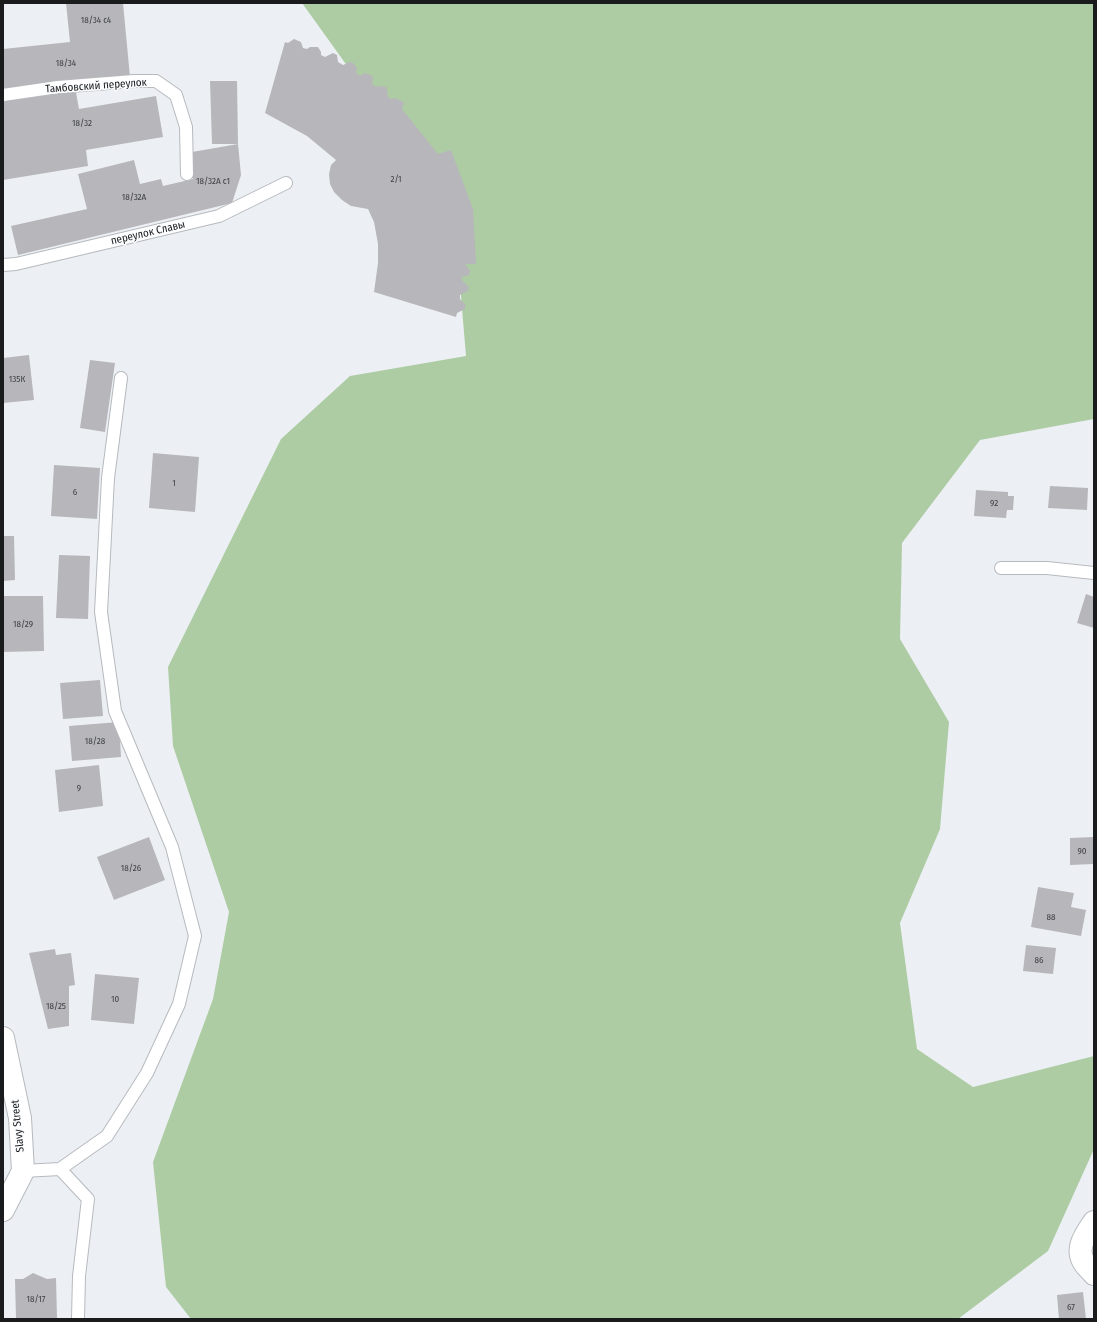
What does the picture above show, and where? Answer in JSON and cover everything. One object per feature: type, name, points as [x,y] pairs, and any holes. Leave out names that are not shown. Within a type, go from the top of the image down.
[{"type":"street","name":"Slavy Street","points":[[3,1038],[20,1118],[23,1172]]},
{"type":"street","points":[[3,1210],[23,1172]]},
{"type":"street","points":[[1090,1269],[1082,1258],[1082,1239],[1094,1222]]},
{"type":"lane","name":"Тамбовский переулок","points":[[3,96],[58,87],[134,81],[156,82],[176,95],[186,127],[187,174]]},
{"type":"lane","name":"переулок Славы","points":[[3,265],[16,264],[219,216],[286,183]]},
{"type":"lane","points":[[23,1172],[60,1169],[107,1136],[147,1073],[179,1004],[195,936],[172,847],[115,711],[101,612],[108,478],[121,378]]},
{"type":"lane","points":[[1001,568],[1047,568],[1094,573]]},
{"type":"lane","points":[[60,1169],[88,1199],[79,1276],[78,1319]]},
{"type":"green space","points":[[302,3],[1094,3],[1094,419],[980,440],[902,543],[900,639],[949,722],[940,829],[900,923],[917,1049],[973,1087],[1094,1056],[1094,1149],[1048,1251],[958,1319],[191,1319],[166,1287],[153,1162],[213,999],[229,912],[173,746],[168,667],[281,439],[350,376],[466,356],[455,225],[358,81]]},
{"type":"building","points":[[66,3],[123,3],[130,77],[3,90],[3,49],[70,42]]},
{"type":"building","points":[[294,39],[301,42],[303,48],[307,49],[310,47],[318,47],[321,55],[325,57],[333,53],[337,55],[338,62],[343,65],[350,62],[353,63],[357,68],[356,73],[360,76],[365,73],[373,77],[372,84],[376,87],[386,87],[388,93],[387,96],[391,99],[395,98],[404,103],[402,109],[438,154],[451,150],[473,209],[476,264],[465,264],[470,271],[469,275],[462,277],[462,280],[469,287],[468,291],[460,295],[460,299],[465,304],[465,309],[457,313],[456,317],[374,292],[378,263],[378,244],[374,222],[368,209],[351,206],[334,192],[330,184],[329,174],[331,165],[336,160],[307,136],[265,113],[285,42],[288,43]]},
{"type":"building","points":[[210,81],[237,81],[238,144],[212,144]]},
{"type":"building","points":[[75,87],[79,109],[156,96],[163,137],[86,150],[88,166],[3,180],[3,99]]},
{"type":"building","points":[[238,144],[241,175],[232,203],[18,255],[11,226],[87,209],[78,174],[134,160],[140,184],[161,179],[163,186],[193,179],[192,152]]},
{"type":"building","points":[[29,355],[34,400],[3,403],[3,358]]},
{"type":"building","points":[[90,360],[115,363],[105,432],[80,428]]},
{"type":"building","points":[[153,453],[199,457],[195,512],[149,508]]},
{"type":"building","points":[[54,465],[100,468],[97,519],[51,516]]},
{"type":"building","points":[[1050,486],[1088,488],[1087,510],[1048,508]]},
{"type":"building","points":[[976,490],[1008,492],[1008,496],[1014,496],[1013,510],[1007,510],[1006,518],[974,516]]},
{"type":"building","points":[[3,536],[14,536],[15,580],[3,581]]},
{"type":"building","points":[[59,555],[90,556],[88,619],[56,618]]},
{"type":"building","points":[[1086,594],[1094,597],[1094,628],[1077,623]]},
{"type":"building","points":[[3,596],[43,596],[44,651],[3,652]]},
{"type":"building","points":[[100,680],[103,716],[63,719],[60,683]]},
{"type":"building","points":[[119,722],[121,757],[72,761],[69,726]]},
{"type":"building","points":[[99,765],[103,806],[59,812],[55,770]]},
{"type":"building","points":[[149,837],[165,880],[114,900],[97,857]]},
{"type":"building","points":[[1093,837],[1094,864],[1070,865],[1070,838]]},
{"type":"building","points":[[1038,887],[1074,893],[1071,907],[1086,910],[1081,936],[1031,927]]},
{"type":"building","points":[[1026,945],[1056,948],[1053,974],[1023,971]]},
{"type":"building","points":[[55,949],[56,955],[71,953],[75,985],[69,986],[69,1026],[48,1029],[29,953]]},
{"type":"building","points":[[95,974],[139,978],[134,1024],[91,1020]]},
{"type":"building","points":[[33,1273],[47,1279],[56,1278],[57,1319],[16,1319],[15,1279],[23,1279]]},
{"type":"building","points":[[1083,1292],[1086,1319],[1059,1319],[1057,1295]]}]
